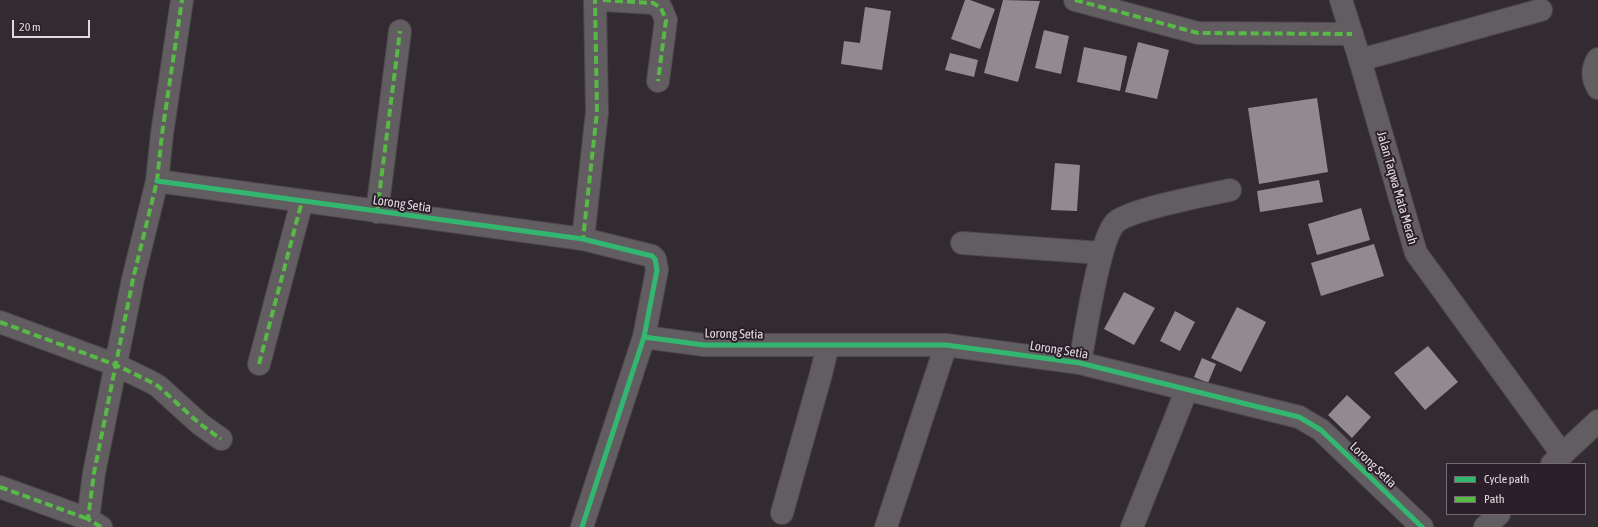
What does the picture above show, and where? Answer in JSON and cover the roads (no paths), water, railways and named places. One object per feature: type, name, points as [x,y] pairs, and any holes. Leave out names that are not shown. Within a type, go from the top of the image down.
[{"type":"street","points":[[0,487],[95,523],[94,473],[133,279],[157,181],[162,134],[182,0]]},
{"type":"street","points":[[583,239],[597,112],[596,0]]},
{"type":"street","points":[[604,0],[653,3],[661,8],[666,20],[658,81]]},
{"type":"street","points":[[1075,0],[1198,33],[1352,34]]},
{"type":"street","name":"Jalan Taqwa Mata Merah","points":[[1341,0],[1416,253],[1557,459]]},
{"type":"street","points":[[1360,60],[1541,10]]},
{"type":"street","points":[[378,212],[400,31]]},
{"type":"street","points":[[1598,59],[1595,64],[1593,75],[1594,82],[1598,88]]},
{"type":"street","name":"Lorong Setia","points":[[157,181],[583,239],[643,253],[655,259],[656,270],[644,336],[704,345],[946,345],[1080,363],[1299,416],[1321,430],[1422,527]]},
{"type":"street","points":[[1080,363],[1101,253],[1115,223],[1135,213],[1230,190]]},
{"type":"street","points":[[259,364],[302,201]]},
{"type":"street","points":[[962,243],[1101,253]]},
{"type":"street","points":[[0,322],[116,365],[158,386],[200,424],[221,439]]},
{"type":"street","points":[[582,527],[644,336]]},
{"type":"street","points":[[782,513],[822,374],[828,345]]},
{"type":"street","points":[[886,527],[946,345]]},
{"type":"street","points":[[1132,527],[1187,389]]},
{"type":"street","points":[[1557,459],[1598,421]]},
{"type":"street","points":[[1485,527],[1498,515]]}]
